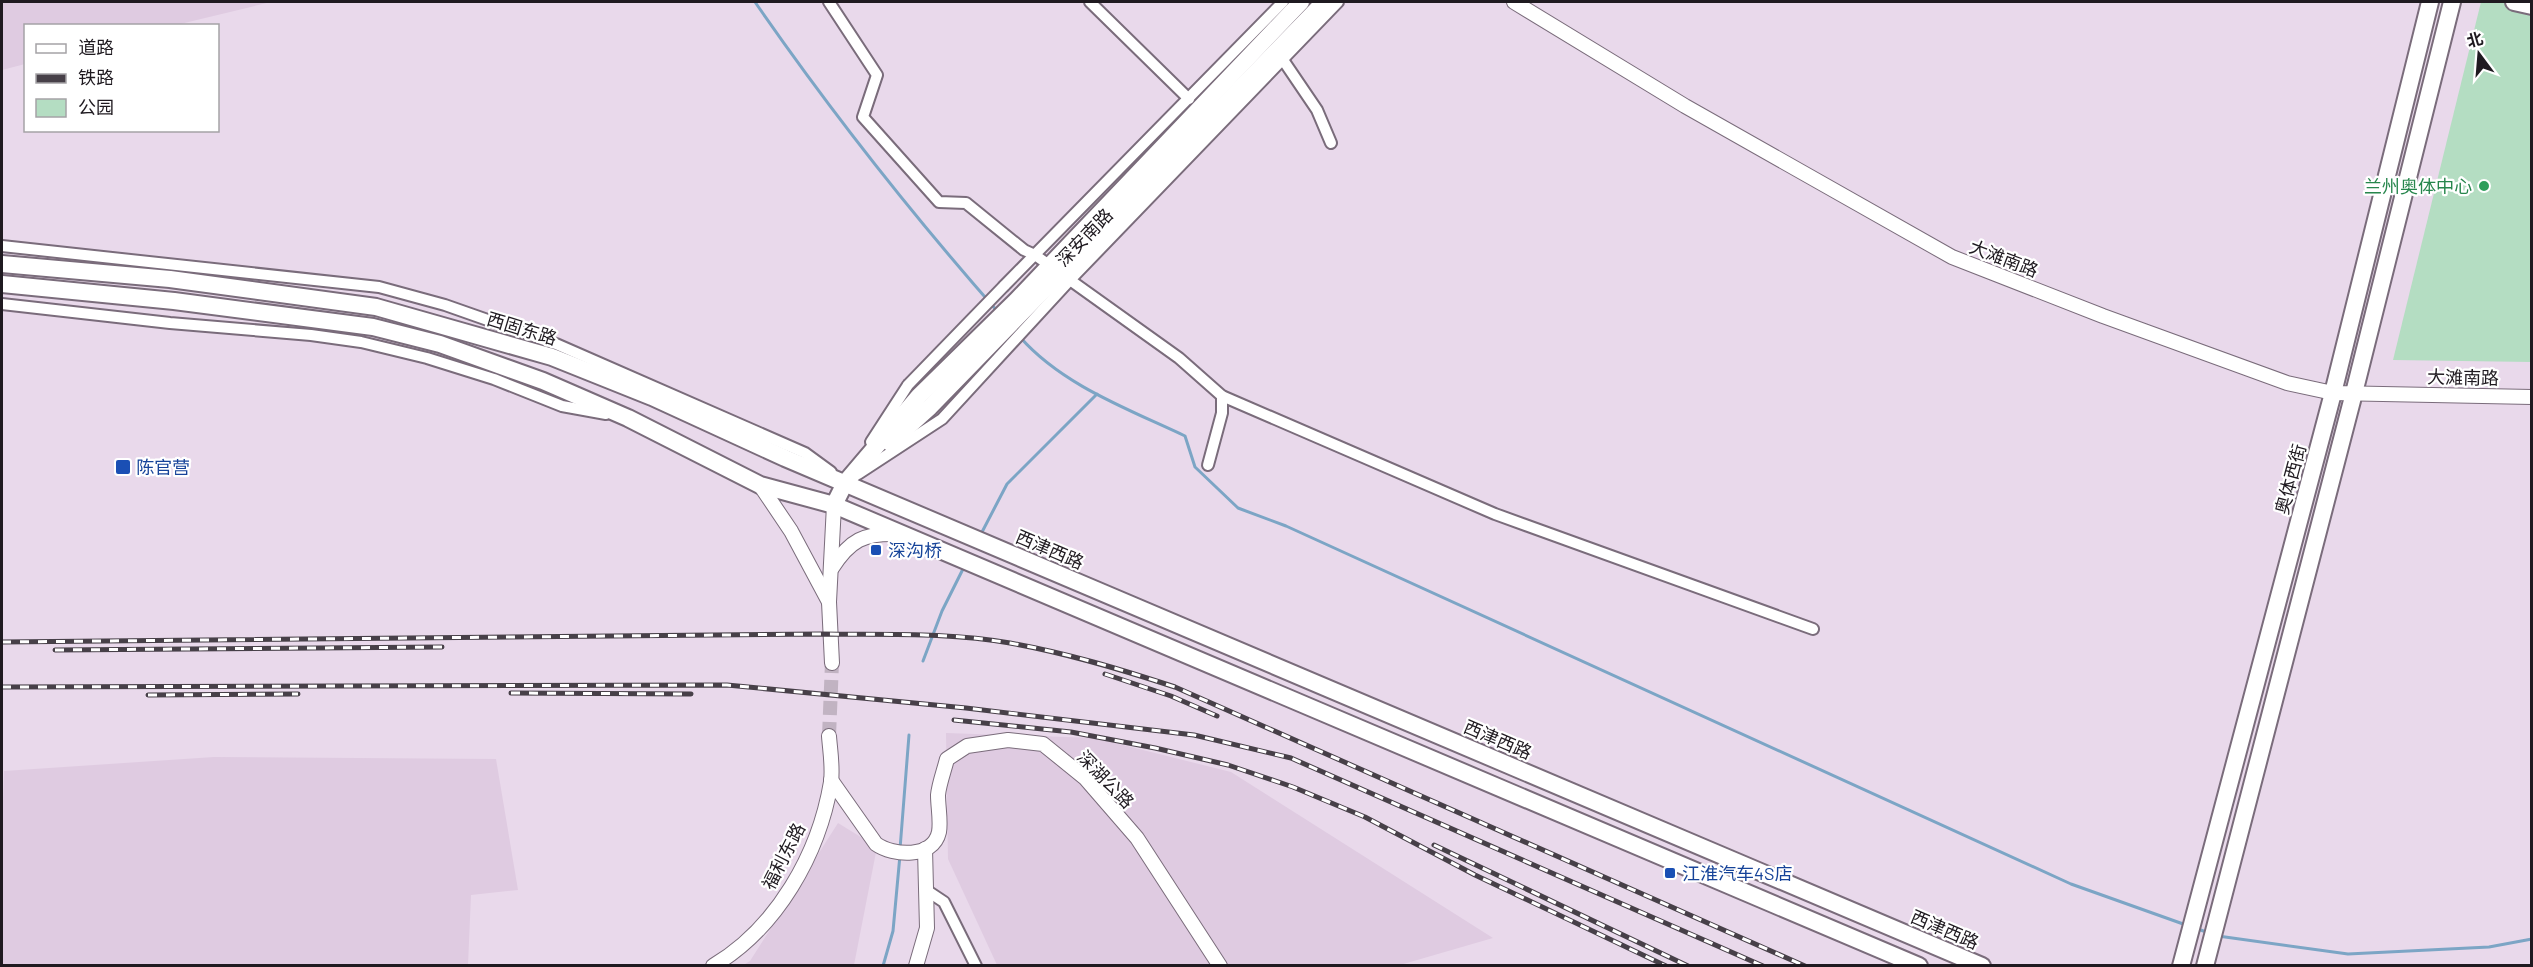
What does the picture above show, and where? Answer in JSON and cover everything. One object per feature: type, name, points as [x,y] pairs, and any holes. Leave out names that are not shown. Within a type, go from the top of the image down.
[{"type":"main road","name":"深安南路","points":[[845,483],[925,402],[1025,311],[1301,2]]},
{"type":"main road","name":"深安南路","points":[[1060,273],[1279,55],[1324,2]]},
{"type":"main road","name":"大滩南路","points":[[1514,2],[1685,106],[1952,257],[2103,316],[2287,383],[2333,393],[2532,397]]},
{"type":"main road","name":"奥体西街","points":[[2181,966],[2333,393],[2430,2]]},
{"type":"main road","points":[[2205,966],[2354,393],[2452,2]]},
{"type":"main road","points":[[2514,2],[2532,6]]},
{"type":"main road","name":"西固东路","points":[[2,264],[170,279],[386,309],[552,357],[652,397],[998,548]]},
{"type":"main road","points":[[2,284],[174,301],[373,327],[440,344],[543,381],[628,418],[760,485],[834,506],[1919,966]]},
{"type":"main road","points":[[832,663],[829,602],[834,506],[845,483]]},
{"type":"main road","points":[[760,485],[791,531],[829,602]]},
{"type":"main road","points":[[832,567],[843,551],[859,539],[877,533],[897,534]]},
{"type":"main road","name":"西津西路","points":[[998,548],[1982,966]]},
{"type":"main road","name":"福利东路","points":[[713,966],[756,933],[790,890],[814,843],[831,780],[829,736]]},
{"type":"main road","name":"深湖公路","points":[[925,849],[934,843],[939,832],[938,793],[947,759],[967,746],[1008,740],[1043,744],[1085,778],[1137,838],[1220,966]]},
{"type":"main road","points":[[831,780],[876,844],[884,849],[909,854],[925,849],[927,928],[916,966]]},
{"type":"street","points":[[830,2],[877,75],[863,117],[939,202],[966,203],[1024,250],[1035,255],[1179,358],[1222,396],[1496,514],[1813,629]]},
{"type":"street","points":[[1090,2],[1189,99]]},
{"type":"street","name":"深安南路","points":[[845,483],[925,402],[1004,286],[1283,2]]},
{"type":"street","name":"深安南路","points":[[1279,55],[1338,2]]},
{"type":"street","points":[[1279,55],[1317,110],[1331,142]]},
{"type":"street","points":[[2,246],[379,287],[454,308],[556,345],[805,453],[845,483]]},
{"type":"street","points":[[2,303],[170,324],[311,335],[361,342],[438,361],[494,379],[562,406],[628,418]]},
{"type":"street","points":[[1208,465],[1222,413],[1222,396]]},
{"type":"street","points":[[926,890],[944,903],[976,966]]},
{"type":"shaded area","points":[[2,2],[271,2],[180,24],[24,24],[24,64],[2,70]]},
{"type":"shaded area","points":[[946,733],[1095,738],[1231,772],[1493,938],[1400,965],[997,965],[948,859]]},
{"type":"shaded area","points":[[214,757],[496,759],[518,890],[471,895],[468,965],[2,965],[4,771]]},
{"type":"shaded area","points":[[838,823],[877,847],[854,965],[742,966],[750,961]]},
{"type":"green space","name":"兰州奥体中心","points":[[2481,2],[2531,2],[2531,362],[2393,360]]},
{"type":"waterway","points":[[755,2],[812,82],[872,160],[998,312]]},
{"type":"waterway","points":[[1020,337],[1055,369],[1076,382],[1185,436],[1195,467],[1238,508],[1286,526],[2071,884],[2186,925]]},
{"type":"waterway","points":[[981,534],[1007,484],[1097,394]]},
{"type":"waterway","points":[[923,661],[942,611],[964,567]]},
{"type":"waterway","points":[[900,849],[909,735]]},
{"type":"waterway","points":[[883,966],[893,931],[900,855]]},
{"type":"waterway","points":[[2195,928],[2209,933]]},
{"type":"waterway","points":[[2218,936],[2348,954],[2489,947],[2532,939]]},
{"type":"tunnel","points":[[829,736],[832,663]]},
{"type":"railway","points":[[2,642],[892,634],[987,639],[1010,643],[1093,662],[1175,687],[1805,966]]},
{"type":"railway","points":[[55,650],[442,647]]},
{"type":"railway","points":[[1105,674],[1171,696],[1217,716]]},
{"type":"railway","points":[[2,687],[727,685],[966,708],[1194,735],[1291,758],[1763,966]]},
{"type":"railway","points":[[511,693],[691,694]]},
{"type":"railway","points":[[148,695],[298,694]]},
{"type":"railway","points":[[954,720],[1071,732],[1155,748],[1228,765],[1293,787],[1365,817],[1475,875],[1666,966]]},
{"type":"railway","points":[[1434,845],[1688,966]]},
{"type":"place","name":"兰州奥体中心","points":[[2484,186]]},
{"type":"place","name":"陈官营","points":[[123,467]]},
{"type":"place","name":"深沟桥","points":[[876,550]]},
{"type":"place","name":"江淮汽车4S店","points":[[1670,873]]}]
